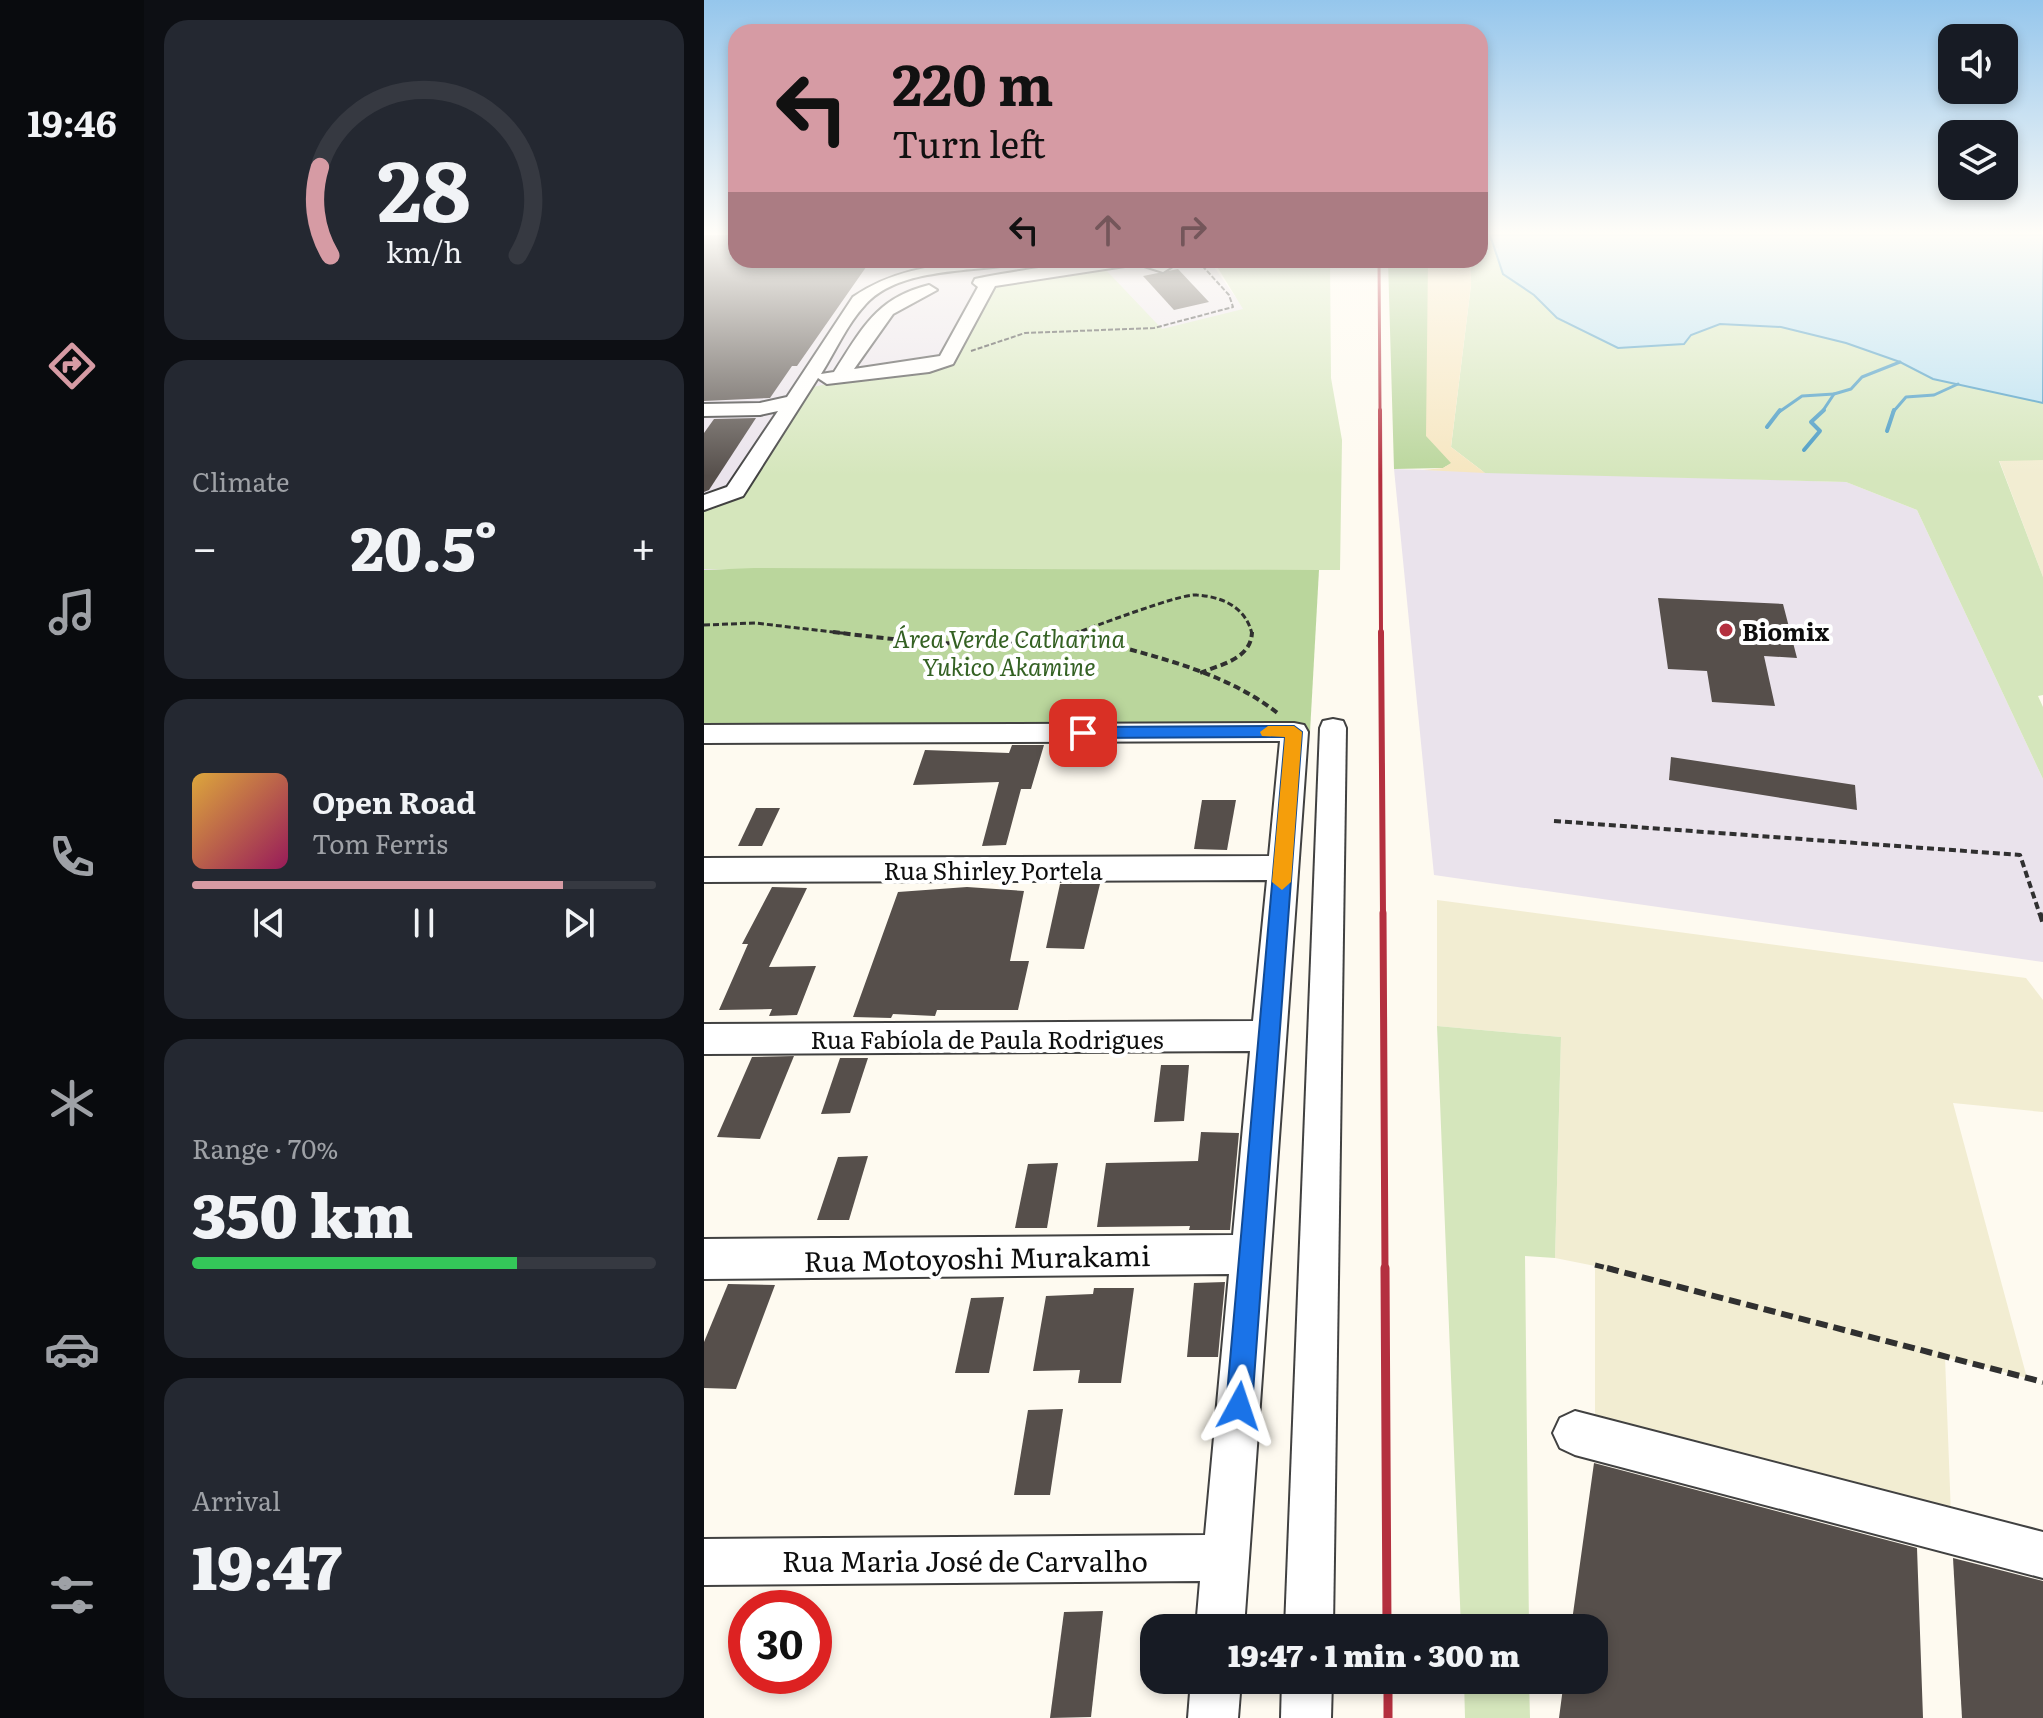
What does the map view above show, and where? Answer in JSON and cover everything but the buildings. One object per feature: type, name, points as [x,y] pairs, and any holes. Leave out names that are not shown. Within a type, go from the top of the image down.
[{"type":"street","points":[[704,503],[735,491],[850,315]]},
{"type":"street","points":[[840,376],[882,315]]},
{"type":"street","points":[[806,381],[929,366],[943,353],[968,315]]},
{"type":"street","points":[[704,410],[760,409],[793,401]]},
{"type":"street","points":[[1309,1614],[1333,728]]},
{"type":"street","points":[[704,734],[1294,732],[1221,1614]]},
{"type":"street","name":"Rua Shirley Portela","points":[[704,870],[1283,868]]},
{"type":"street","name":"Rua Fabíola de Paula Rodrigues","points":[[704,1039],[1269,1036]]},
{"type":"street","name":"Rua Motoyoshi Murakami","points":[[704,1259],[1251,1254]]},
{"type":"street","points":[[1575,1433],[2043,1555]]},
{"type":"street","name":"Rua Maria José de Carvalho","points":[[704,1562],[1226,1558]]},
{"type":"street","points":[[1213,1718],[1215,1694]]},
{"type":"street","points":[[1306,1718],[1307,1694]]},
{"type":"path","points":[[943,353],[1025,333],[1154,328],[1202,315]]},
{"type":"path","points":[[704,625],[755,623],[908,641],[1049,642],[1183,595],[1222,600],[1246,614],[1251,646],[1244,654],[1200,673]]},
{"type":"path","points":[[1075,634],[1200,673],[1266,703],[1294,732]]},
{"type":"path","points":[[1554,821],[2020,855],[2043,923]]},
{"type":"path","points":[[1595,1265],[2043,1382]]},
{"type":"shaded area","points":[[704,315],[1232,315],[754,568],[704,570]]},
{"type":"shaded area","points":[[1999,460],[2043,460],[2043,577]]},
{"type":"shaded area","points":[[1394,469],[1846,482],[1917,510],[2043,779],[2043,962],[1434,875]]},
{"type":"shaded area","points":[[1437,900],[2026,978],[2043,1000],[2043,1112],[1953,1103],[2027,1378],[1945,1357],[1952,1541],[1595,1452],[1595,1266],[1555,1258],[1561,1037],[1437,1026]]},
{"type":"green space","points":[[977,315],[1149,315],[1162,329],[1218,315],[1330,315],[1331,378],[1342,440],[1340,570],[704,569],[704,503],[725,497],[793,401],[813,387],[950,358]]},
{"type":"green space","points":[[1390,315],[1431,315],[1452,463],[1443,468],[1394,469]]},
{"type":"green space","points":[[1467,315],[1554,315],[1618,348],[1684,344],[1691,335],[1720,324],[1781,327],[1846,343],[1900,362],[1933,379],[2043,403],[2043,460],[1999,461],[2043,577],[2043,695],[2038,696],[2043,707],[2043,779],[1917,510],[1846,482],[1485,473],[1451,447]]},
{"type":"green space","name":"Área Verde Catharina Yukico Akamine","points":[[704,570],[1319,570],[1310,732],[704,734]]},
{"type":"green space","points":[[1437,1026],[1561,1037],[1555,1258],[1525,1256],[1529,1614],[1460,1614]]},
{"type":"green space","points":[[1464,1694],[1529,1694],[1530,1718],[1465,1718]]},
{"type":"sand","points":[[1427,315],[1467,315],[1451,447],[1485,473],[1423,470],[1443,468],[1451,463],[1426,436]]},
{"type":"water","points":[[1554,315],[2043,315],[2043,403],[1933,379],[1900,362],[1846,343],[1781,327],[1720,324],[1691,335],[1684,344],[1618,348]]},
{"type":"waterway","points":[[1834,394],[1851,389],[1862,377],[1900,362]]},
{"type":"waterway","points":[[1894,411],[1906,397],[1934,395],[1958,384]]},
{"type":"waterway","points":[[1779,412],[1802,396],[1834,394]]},
{"type":"waterway","points":[[1822,412],[1834,394]]},
{"type":"waterway","points":[[1767,427],[1780,410]]},
{"type":"waterway","points":[[1887,431],[1894,411]]},
{"type":"waterway","points":[[1804,450],[1820,431],[1811,422],[1822,412]]},
{"type":"railway","points":[[1379,315],[1380,412]]},
{"type":"railway","points":[[1380,410],[1381,634]]},
{"type":"railway","points":[[1381,632],[1383,915]]},
{"type":"railway","points":[[1383,913],[1385,1270]]},
{"type":"railway","points":[[1385,1268],[1387,1614]]},
{"type":"railway","points":[[1388,1694],[1388,1718]]},
{"type":"slow traffic","points":[[1268,732],[1294,732],[1282,882]]},
{"type":"place","name":"Biomix","points":[[1726,630]]},
{"type":"route","points":[[1083,733],[1294,732],[1239,1406]]}]
